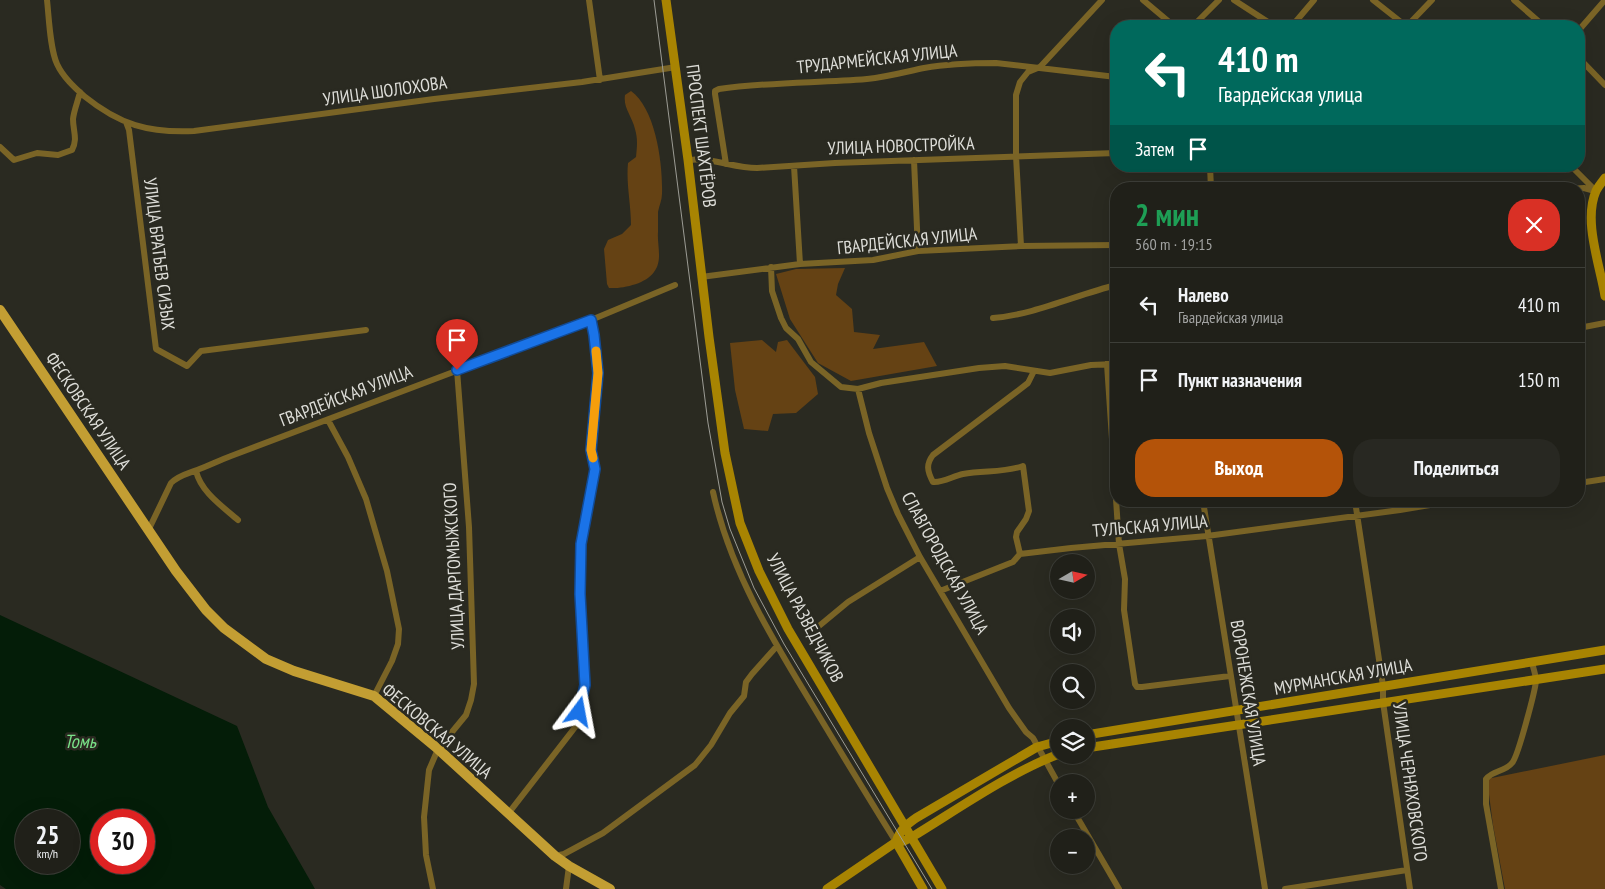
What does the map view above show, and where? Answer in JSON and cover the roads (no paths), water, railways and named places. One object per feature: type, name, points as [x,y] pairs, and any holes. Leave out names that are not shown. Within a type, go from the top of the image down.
[{"type":"main road","name":"ПРОСПЕКТ ШАХТЁРОВ","points":[[666,0],[702,277]]},
{"type":"main road","points":[[1605,178],[1596,191],[1591,208],[1592,228],[1605,296]]},
{"type":"main road","name":"УЛИЦА РАЗВЕДЧИКОВ","points":[[702,277],[725,453],[739,516],[749,546],[788,629],[942,889]]},
{"type":"main road","name":"ФЕСКОВСКАЯ УЛИЦА","points":[[0,310],[176,571],[206,610],[224,628],[266,659],[294,671],[374,696],[438,749],[555,856],[610,889]]},
{"type":"main road","name":"МУРМАНСКАЯ УЛИЦА","points":[[1095,734],[1605,650]]},
{"type":"main road","name":"МУРМАНСКАЯ УЛИЦА","points":[[1095,747],[1605,669]]},
{"type":"main road","points":[[827,889],[896,842],[905,826],[988,775],[1038,747],[1050,743]]},
{"type":"main road","points":[[896,842],[912,837],[995,787],[1050,757]]},
{"type":"main road","name":"УЛИЦА РАЗВЕДЧИКОВ","points":[[896,842],[924,889]]},
{"type":"street","name":"УЛИЦА ШОЛОХОВА","points":[[47,0],[54,56],[67,79],[101,109],[126,122],[156,130],[194,131],[444,98],[600,80],[676,67]]},
{"type":"street","points":[[589,0],[600,80]]},
{"type":"street","points":[[1021,246],[1016,156],[1016,95],[1020,82],[1028,72],[1040,67],[1102,0]]},
{"type":"street","points":[[1143,0],[1167,20]]},
{"type":"street","points":[[1198,20],[1219,0]]},
{"type":"street","points":[[1234,0],[1265,20]]},
{"type":"street","points":[[1297,20],[1314,0]]},
{"type":"street","points":[[1373,0],[1399,20]]},
{"type":"street","points":[[1413,20],[1432,0]]},
{"type":"street","points":[[1514,0],[1537,20]]},
{"type":"street","points":[[1585,23],[1605,0]]},
{"type":"street","name":"ТРУДАРМЕЙСКАЯ УЛИЦА","points":[[726,164],[715,94],[715,91],[719,89],[744,85],[868,79],[953,64],[996,63],[1110,76]]},
{"type":"street","points":[[1585,64],[1605,85]]},
{"type":"street","points":[[0,147],[14,160],[37,153],[58,155],[72,150],[76,137],[74,117],[80,92]]},
{"type":"street","name":"УЛИЦА БРАТЬЕВ СИЗЫХ","points":[[126,122],[130,138],[156,349],[187,366],[201,351],[366,330]]},
{"type":"street","name":"УЛИЦА НОВОСТРОЙКА","points":[[688,160],[702,158],[744,168],[1110,153]]},
{"type":"street","points":[[914,160],[918,251]]},
{"type":"street","points":[[794,166],[800,264]]},
{"type":"street","points":[[1577,172],[1596,191]]},
{"type":"street","points":[[1585,188],[1596,191]]},
{"type":"street","name":"ГВАРДЕЙСКАЯ УЛИЦА","points":[[702,277],[800,264],[873,260],[918,251],[1021,246],[1110,245]]},
{"type":"street","points":[[771,267],[772,291],[780,318],[786,328],[798,340],[811,362],[831,380],[841,386],[858,389],[881,383],[968,369],[1005,366],[1050,372],[1107,364],[1110,409]]},
{"type":"street","name":"ГВАРДЕЙСКАЯ УЛИЦА","points":[[196,471],[231,456],[591,320],[675,285]]},
{"type":"street","points":[[993,318],[1014,316],[1110,286]]},
{"type":"street","points":[[508,814],[576,726],[585,685],[580,594],[581,544],[595,469],[591,450],[598,373],[591,320]]},
{"type":"street","points":[[1585,327],[1605,323]]},
{"type":"street","name":"УЛИЦА ДАРГОМЫЖСКОГО","points":[[433,889],[426,855],[424,817],[428,770],[438,749],[466,715],[474,684],[469,527],[457,370]]},
{"type":"street","points":[[1020,554],[1016,537],[1017,532],[1029,511],[1023,466],[1002,472],[963,474],[933,482],[928,471],[928,462],[933,454],[1015,394],[1028,382],[1034,371]]},
{"type":"street","name":"СЛАВГОРОДСКАЯ УЛИЦА","points":[[858,389],[865,422],[887,488],[898,514],[940,591],[1010,708],[1026,732],[1033,738],[1053,774]]},
{"type":"street","points":[[328,420],[348,457],[366,499],[387,571],[399,629],[398,644],[392,661],[374,696]]},
{"type":"street","points":[[148,531],[171,483],[186,473],[196,471],[198,480],[238,520]]},
{"type":"street","points":[[1585,482],[1605,479]]},
{"type":"street","name":"УЛИЦА РАЗВЕДЧИКОВ","points":[[713,492],[737,565],[755,605],[777,646],[896,842]]},
{"type":"street","points":[[1117,507],[1119,544],[1125,579],[1123,594],[1124,610],[1135,684],[1138,687],[1230,676]]},
{"type":"street","name":"ВОРОНЕЖСКАЯ УЛИЦА","points":[[1204,507],[1265,889]]},
{"type":"street","name":"УЛИЦА ЧЕРНЯХОВСКОГО","points":[[1356,507],[1383,686],[1383,702],[1410,889]]},
{"type":"street","name":"ТУЛЬСКАЯ УЛИЦА","points":[[940,591],[1013,562],[1020,554],[1207,536],[1418,507]]},
{"type":"street","points":[[813,631],[848,602],[920,557]]},
{"type":"street","points":[[555,856],[564,854],[603,833],[695,765],[711,745],[730,713],[744,696],[746,682],[777,646]]},
{"type":"street","points":[[1501,889],[1486,804],[1486,779],[1494,772],[1512,763],[1520,742],[1536,680],[1532,662]]},
{"type":"street","points":[[1078,819],[1119,889]]},
{"type":"street","points":[[566,889],[569,866]]},
{"type":"street","points":[[1285,889],[1407,870]]},
{"type":"water","name":"Томь","points":[[0,615],[237,726],[268,807],[315,889],[6,889],[0,885]]},
{"type":"tram line","points":[[654,0],[708,423],[722,502],[730,529],[754,588],[784,644],[932,889]]}]
